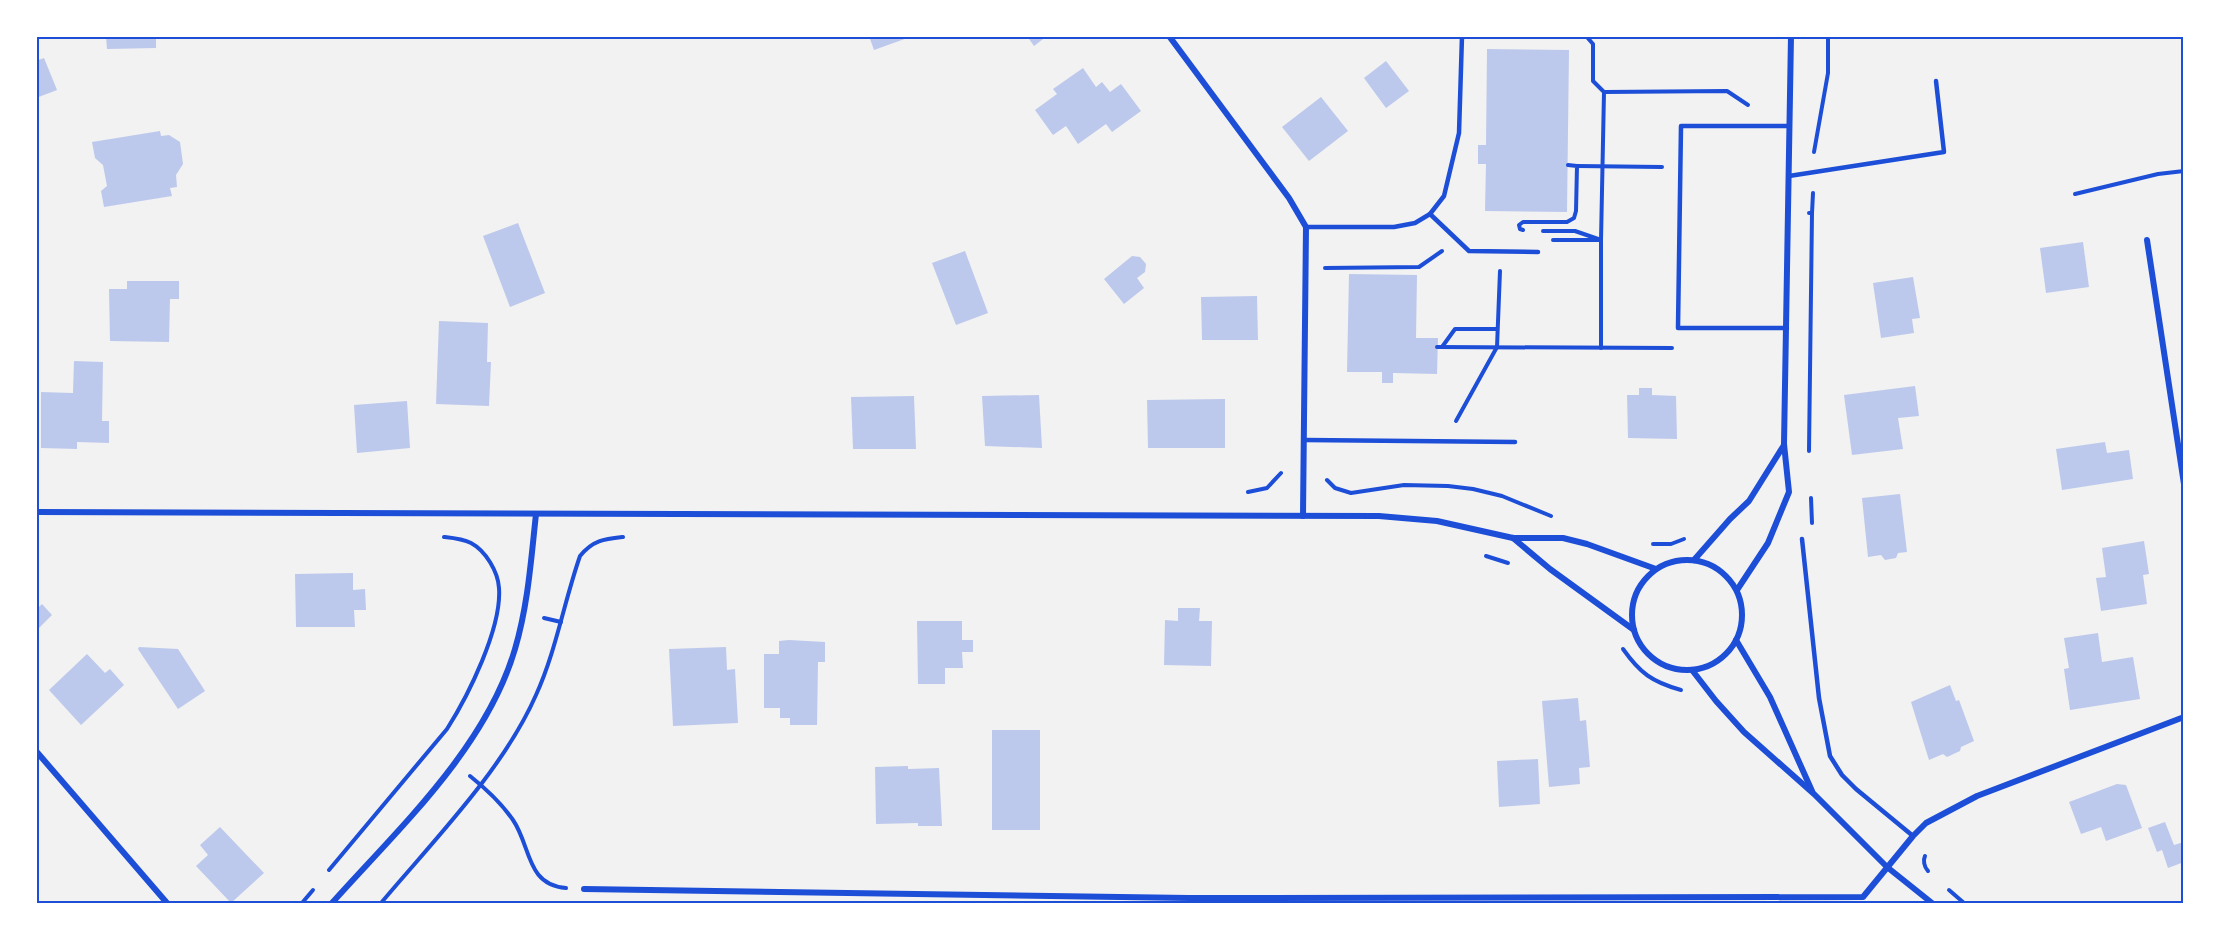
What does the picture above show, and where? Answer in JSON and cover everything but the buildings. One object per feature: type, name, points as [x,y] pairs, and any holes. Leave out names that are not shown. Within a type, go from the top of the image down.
[{"type":"street","points":[[1737,590],[1768,543],[1789,492],[1784,444],[1791,36]]},
{"type":"street","points":[[1172,38],[1289,198],[1306,227],[1303,516]]},
{"type":"street","points":[[2147,240],[2184,484]]},
{"type":"street","points":[[1694,560],[1749,501],[1784,444]]},
{"type":"street","points":[[36,512],[1379,516],[1437,521],[1512,538],[1563,538],[1587,544],[1656,569]]},
{"type":"street","points":[[332,903],[454,764],[483,721],[508,670],[515,650],[529,587],[536,514]]},
{"type":"street","points":[[1512,538],[1550,569],[1634,630]]},
{"type":"street","points":[[1694,560],[1707,563],[1720,570],[1737,590],[1741,602],[1741,628],[1729,651],[1718,661],[1706,667],[1679,670],[1656,660],[1646,652],[1634,630],[1632,618],[1635,596],[1640,586],[1656,569],[1675,561],[1694,560]]},
{"type":"street","points":[[1736,640],[1770,698],[1814,794]]},
{"type":"street","points":[[1692,670],[1744,732],[1814,794],[1887,867],[1932,903]]},
{"type":"street","points":[[584,889],[1189,898],[1862,900],[1887,867],[1926,823],[1977,796],[2184,717]]},
{"type":"street","points":[[36,751],[167,903]]},
{"type":"lane","points":[[1306,227],[1394,227],[1415,224],[1430,214],[1444,196],[1459,133],[1462,36]]},
{"type":"lane","points":[[1789,176],[1944,152],[1935,81]]},
{"type":"lane","points":[[1787,328],[1678,328],[1682,126],[1789,126]]},
{"type":"lane","points":[[1430,214],[1469,251],[1538,252]]},
{"type":"lane","points":[[1305,440],[1515,442]]},
{"type":"lane","points":[[1802,539],[1819,698],[1830,756],[1842,775],[1856,789],[1913,836]]},
{"type":"path","points":[[1586,36],[1593,44],[1593,81],[1604,92],[1727,91],[1747,105],[1757,104]]},
{"type":"path","points":[[1812,213],[1814,156],[1827,73],[1828,36]]},
{"type":"path","points":[[1601,348],[1604,92]]},
{"type":"path","points":[[1568,165],[1681,167]]},
{"type":"path","points":[[1577,165],[1574,218],[1567,222],[1524,222],[1519,225],[1520,229],[1575,231],[1601,240]]},
{"type":"path","points":[[2075,194],[2158,174],[2184,171]]},
{"type":"path","points":[[1305,268],[1419,267],[1457,240]]},
{"type":"path","points":[[1545,240],[1601,240]]},
{"type":"path","points":[[1446,440],[1497,347],[1501,251]]},
{"type":"path","points":[[1497,329],[1455,329],[1440,347],[1682,348]]},
{"type":"path","points":[[1327,480],[1335,488],[1351,493],[1404,485],[1473,489],[1502,496],[1559,519]]},
{"type":"path","points":[[324,876],[447,729],[474,681],[493,626],[500,590],[498,576],[490,562],[471,543],[458,539],[434,537]]},
{"type":"path","points":[[381,903],[480,784],[516,731],[537,694],[580,556],[589,545],[602,539],[626,537]]},
{"type":"path","points":[[1652,544],[1671,544],[1689,537]]},
{"type":"path","points":[[1477,554],[1516,566]]},
{"type":"path","points":[[1620,638],[1623,649],[1648,677],[1665,686],[1686,692]]},
{"type":"path","points":[[454,764],[480,784],[513,820],[539,878],[553,887],[584,889]]},
{"type":"path","points":[[1913,836],[1928,850],[1924,859],[1925,868],[1933,875]]},
{"type":"path","points":[[1941,882],[1964,903]]},
{"type":"path","points":[[302,903],[317,885]]}]
